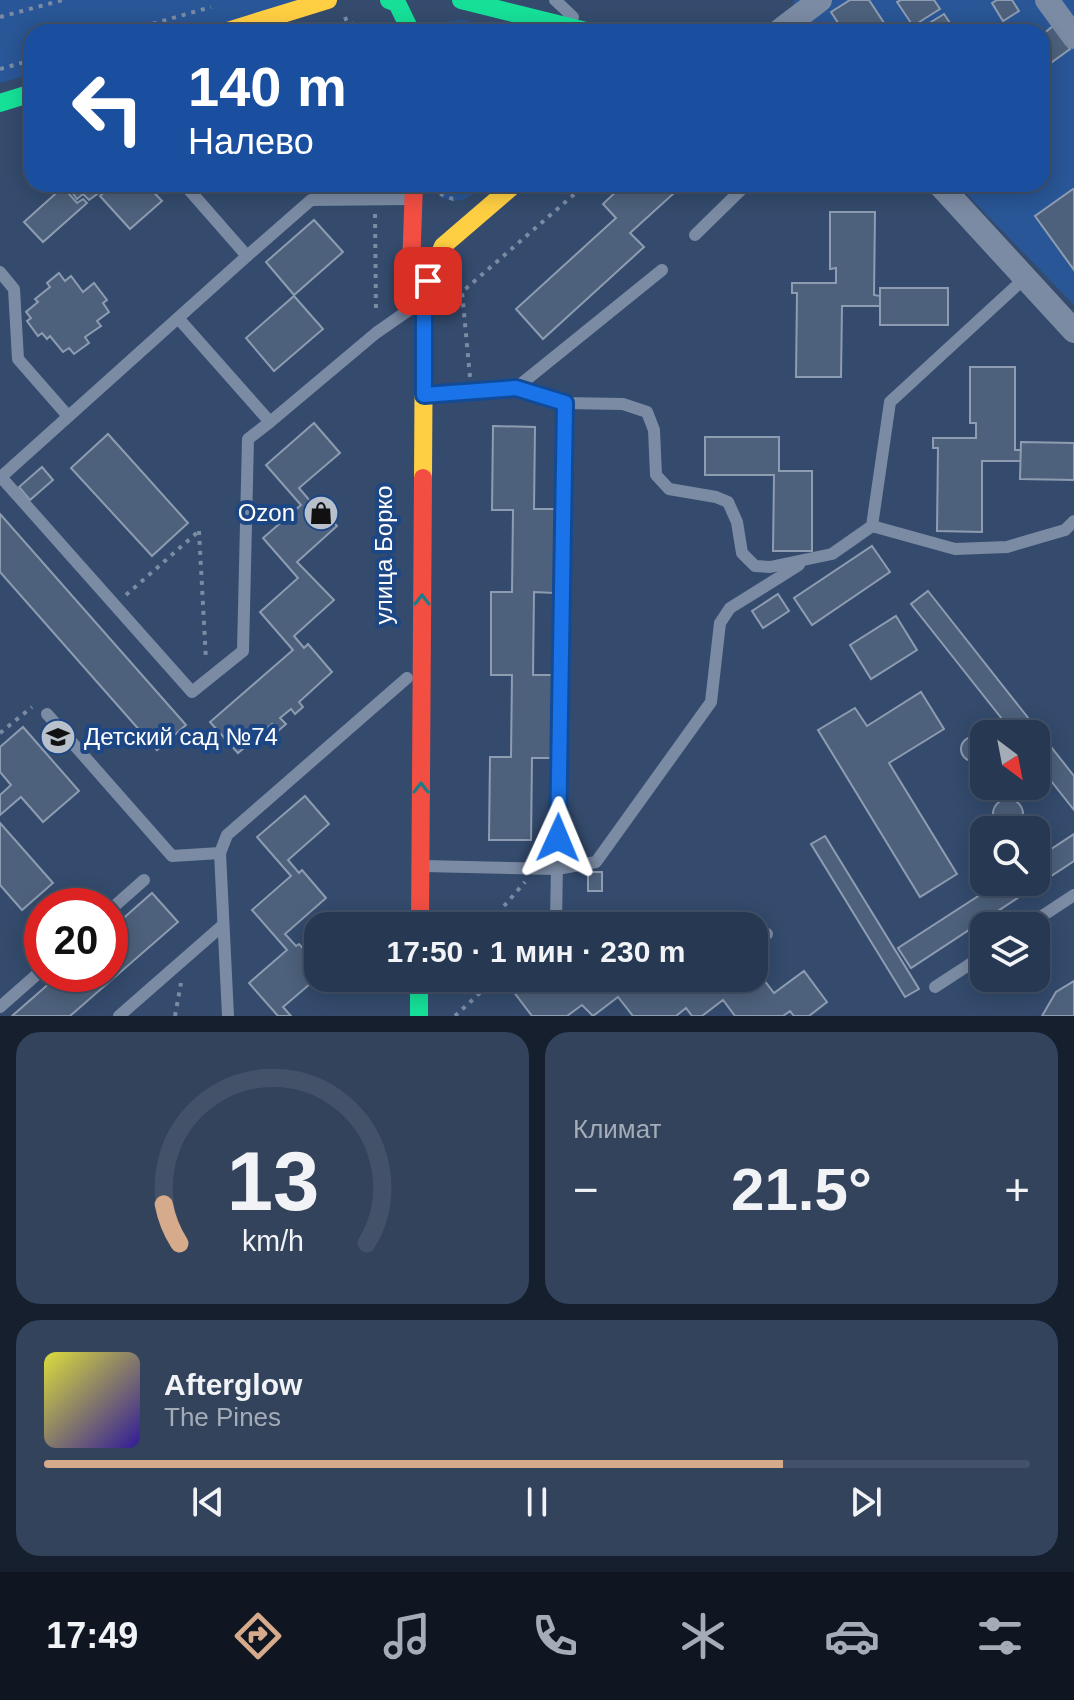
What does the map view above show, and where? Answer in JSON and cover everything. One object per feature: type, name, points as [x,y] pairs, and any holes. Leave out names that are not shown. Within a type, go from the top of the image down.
[{"type":"main road","points":[[250,24],[328,0]]},
{"type":"main road","points":[[389,0],[397,3],[409,24]]},
{"type":"main road","points":[[414,24],[418,0]]},
{"type":"main road","points":[[461,0],[560,24]]},
{"type":"main road","points":[[0,103],[24,96]]},
{"type":"main road","name":"улица Борко","points":[[414,192],[409,310],[407,678],[415,912]]},
{"type":"main road","points":[[416,192],[425,203],[432,199]]},
{"type":"main road","name":"улица Борко","points":[[416,912],[420,866],[424,310],[428,281],[443,246],[505,192]]},
{"type":"main road","points":[[454,215],[481,211]]},
{"type":"main road","points":[[404,992],[404,1016]]},
{"type":"main road","points":[[419,992],[419,1016]]},
{"type":"street","points":[[788,24],[820,0]]},
{"type":"street","points":[[1047,0],[1074,37]]},
{"type":"street","points":[[946,192],[1074,331]]},
{"type":"lane","points":[[555,0],[583,24]]},
{"type":"lane","points":[[191,192],[247,256]]},
{"type":"lane","points":[[404,192],[375,198],[311,200],[0,478],[192,692],[243,651],[248,439],[376,333],[409,310]]},
{"type":"lane","points":[[695,235],[739,192]]},
{"type":"lane","points":[[516,388],[662,270]]},
{"type":"lane","points":[[0,272],[14,289],[18,359],[68,416]]},
{"type":"lane","points":[[424,395],[471,389],[516,388],[565,403],[623,404],[647,412],[654,430],[656,475],[669,489],[728,502],[737,522],[742,553],[755,566],[770,567],[832,554],[872,526],[890,402],[1026,277]]},
{"type":"lane","points":[[178,318],[270,422]]},
{"type":"lane","points":[[556,912],[565,403]]},
{"type":"lane","points":[[872,526],[955,549],[1007,547],[1065,530],[1074,521]]},
{"type":"lane","points":[[420,866],[557,869],[596,862],[711,702],[720,623],[730,608],[808,559]]},
{"type":"lane","points":[[228,1016],[220,853],[227,835],[407,678]]},
{"type":"lane","points":[[47,714],[172,856],[220,853]]},
{"type":"lane","points":[[128,894],[144,880]]},
{"type":"lane","points":[[1048,912],[1074,895]]},
{"type":"lane","points":[[119,1016],[223,925]]},
{"type":"lane","points":[[935,987],[970,964]]},
{"type":"lane","points":[[0,1007],[24,986]]},
{"type":"path","points":[[0,17],[63,0]]},
{"type":"path","points":[[152,24],[222,4]]},
{"type":"path","points":[[347,22],[354,24]]},
{"type":"path","points":[[0,69],[24,62]]},
{"type":"path","points":[[471,389],[462,292],[577,192]]},
{"type":"path","points":[[432,199],[462,196]]},
{"type":"path","points":[[375,198],[376,333]]},
{"type":"path","points":[[115,605],[199,531],[207,680]]},
{"type":"path","points":[[0,733],[28,708],[36,706],[47,714]]},
{"type":"path","points":[[500,912],[537,868]]},
{"type":"path","points":[[175,1016],[186,957]]},
{"type":"path","points":[[455,1016],[481,992]]},
{"type":"shaded area","points":[[0,0],[305,0],[218,24],[24,24],[24,76],[0,83]]},
{"type":"shaded area","points":[[794,0],[1074,0],[1074,305],[965,192],[1050,192],[1050,24],[794,24],[791,13]]},
{"type":"shaded area","points":[[463,20],[480,24],[443,24]]},
{"type":"shaded area","points":[[437,192],[475,192],[456,201],[442,198]]},
{"type":"building","points":[[850,0],[869,0],[885,24],[839,24],[831,12]]},
{"type":"building","points":[[934,0],[940,9],[912,24],[897,2]]},
{"type":"building","points":[[1012,0],[1019,11],[1003,21],[992,3]]},
{"type":"building","points":[[944,14],[951,24],[928,24]]},
{"type":"building","points":[[1053,26],[1070,49],[1052,62],[1050,59],[1050,28]]},
{"type":"building","points":[[1074,190],[1074,270],[1035,216]]},
{"type":"building","points":[[57,192],[67,192],[77,203],[83,199],[87,203],[43,242],[24,222]]},
{"type":"building","points":[[72,192],[100,192],[89,200],[83,194],[77,199]]},
{"type":"building","points":[[105,192],[154,192],[162,201],[130,229],[100,196]]},
{"type":"building","points":[[616,192],[675,192],[630,233],[644,247],[543,339],[516,309],[616,218],[603,204]]},
{"type":"building","points":[[830,212],[875,212],[874,295],[880,296],[880,306],[842,306],[841,377],[796,377],[797,293],[792,293],[792,283],[836,283],[836,268],[830,269]]},
{"type":"building","points":[[314,220],[343,252],[294,295],[266,262]]},
{"type":"building","points":[[59,273],[65,281],[71,276],[83,292],[94,283],[107,300],[103,303],[109,312],[97,321],[101,326],[85,337],[89,343],[74,354],[69,348],[63,352],[50,336],[47,339],[42,333],[38,336],[27,321],[31,318],[26,312],[38,302],[35,299],[50,287],[47,283]]},
{"type":"building","points":[[880,288],[948,288],[948,325],[880,325]]},
{"type":"building","points":[[294,296],[323,329],[274,371],[246,338]]},
{"type":"building","points":[[970,367],[1015,367],[1015,450],[1021,450],[1021,461],[982,461],[982,532],[937,531],[938,448],[933,448],[933,438],[976,438],[976,423],[970,423]]},
{"type":"building","points":[[314,423],[340,453],[299,488],[337,526],[297,562],[334,600],[294,636],[304,648],[308,644],[332,672],[299,702],[303,707],[295,714],[291,709],[280,718],[286,724],[278,731],[272,724],[238,753],[210,722],[293,650],[260,612],[298,578],[263,538],[301,505],[266,465]]},
{"type":"building","points":[[493,426],[535,427],[534,509],[555,509],[555,593],[534,592],[533,675],[554,675],[553,758],[532,758],[531,840],[489,840],[490,757],[511,757],[512,675],[491,675],[491,592],[512,592],[513,510],[492,510]]},
{"type":"building","points":[[108,434],[188,523],[152,556],[71,468]]},
{"type":"building","points":[[705,437],[779,437],[779,471],[812,471],[812,551],[773,551],[774,475],[705,475]]},
{"type":"building","points":[[1021,442],[1074,443],[1074,480],[1020,479]]},
{"type":"building","points":[[42,467],[53,480],[30,500],[19,487]]},
{"type":"building","points":[[0,514],[186,725],[157,750],[0,572]]},
{"type":"building","points":[[872,546],[890,572],[812,625],[794,598]]},
{"type":"building","points":[[928,591],[1030,720],[1003,720],[911,604]]},
{"type":"building","points":[[778,594],[789,611],[763,628],[752,611]]},
{"type":"building","points":[[896,616],[917,650],[871,679],[850,645]]},
{"type":"building","points":[[921,692],[944,729],[889,763],[957,874],[920,897],[818,730],[855,708],[867,726]]},
{"type":"building","points":[[23,727],[79,791],[43,822],[21,797],[0,815],[0,795],[11,785],[0,772],[0,747]]},
{"type":"building","points":[[968,738],[970,760],[964,758],[961,749]]},
{"type":"building","points":[[1050,746],[1074,776],[1074,810],[1050,780]]},
{"type":"building","points":[[305,796],[329,824],[288,860],[299,873],[302,870],[326,898],[310,912],[304,912],[304,917],[285,934],[304,950],[304,989],[283,1007],[291,1016],[278,1016],[249,983],[287,950],[252,910],[291,876],[257,837]]},
{"type":"building","points":[[1002,800],[1014,800],[1022,808],[1023,816],[993,816],[994,808]]},
{"type":"building","points":[[0,823],[53,883],[47,888],[24,888],[22,910],[0,885]]},
{"type":"building","points":[[1074,834],[1074,861],[1050,877],[1050,850]]},
{"type":"building","points":[[825,836],[919,989],[905,997],[811,844]]},
{"type":"building","points":[[588,872],[602,872],[602,891],[588,891]]},
{"type":"building","points":[[152,893],[178,922],[128,966],[128,914]]},
{"type":"building","points":[[978,896],[1021,896],[996,912],[970,912],[970,929],[911,968],[898,948]]},
{"type":"building","points":[[804,971],[827,1002],[809,1016],[794,1016],[790,1011],[783,1016],[735,1016],[723,1000],[702,1016],[692,1016],[686,1008],[676,1016],[633,1016],[618,997],[593,1016],[582,1005],[567,1016],[532,1016],[514,992],[768,992],[768,985],[774,993]]},
{"type":"building","points":[[1074,981],[1074,1016],[1042,1016],[1056,992]]},
{"type":"building","points":[[39,992],[98,992],[70,1016],[12,1016]]},
{"type":"traffic: fast","points":[[389,0],[397,3],[407,24]]},
{"type":"traffic: fast","points":[[461,0],[558,24]]},
{"type":"traffic: fast","points":[[0,103],[24,96]]},
{"type":"traffic: fast","points":[[419,992],[419,1016]]},
{"type":"traffic: slow","points":[[250,24],[328,0]]},
{"type":"traffic: slow","points":[[423,478],[424,310],[428,281],[443,246],[506,192]]},
{"type":"traffic: jam","points":[[410,296],[414,192]]},
{"type":"traffic: jam","points":[[420,912],[423,478]]},
{"type":"place","name":"Ozon","points":[[321,513]]},
{"type":"place","name":"Детский сад №74","points":[[58,737]]},
{"type":"route","points":[[428,281],[424,310],[424,395],[471,389],[516,388],[565,403],[558,838]]}]
